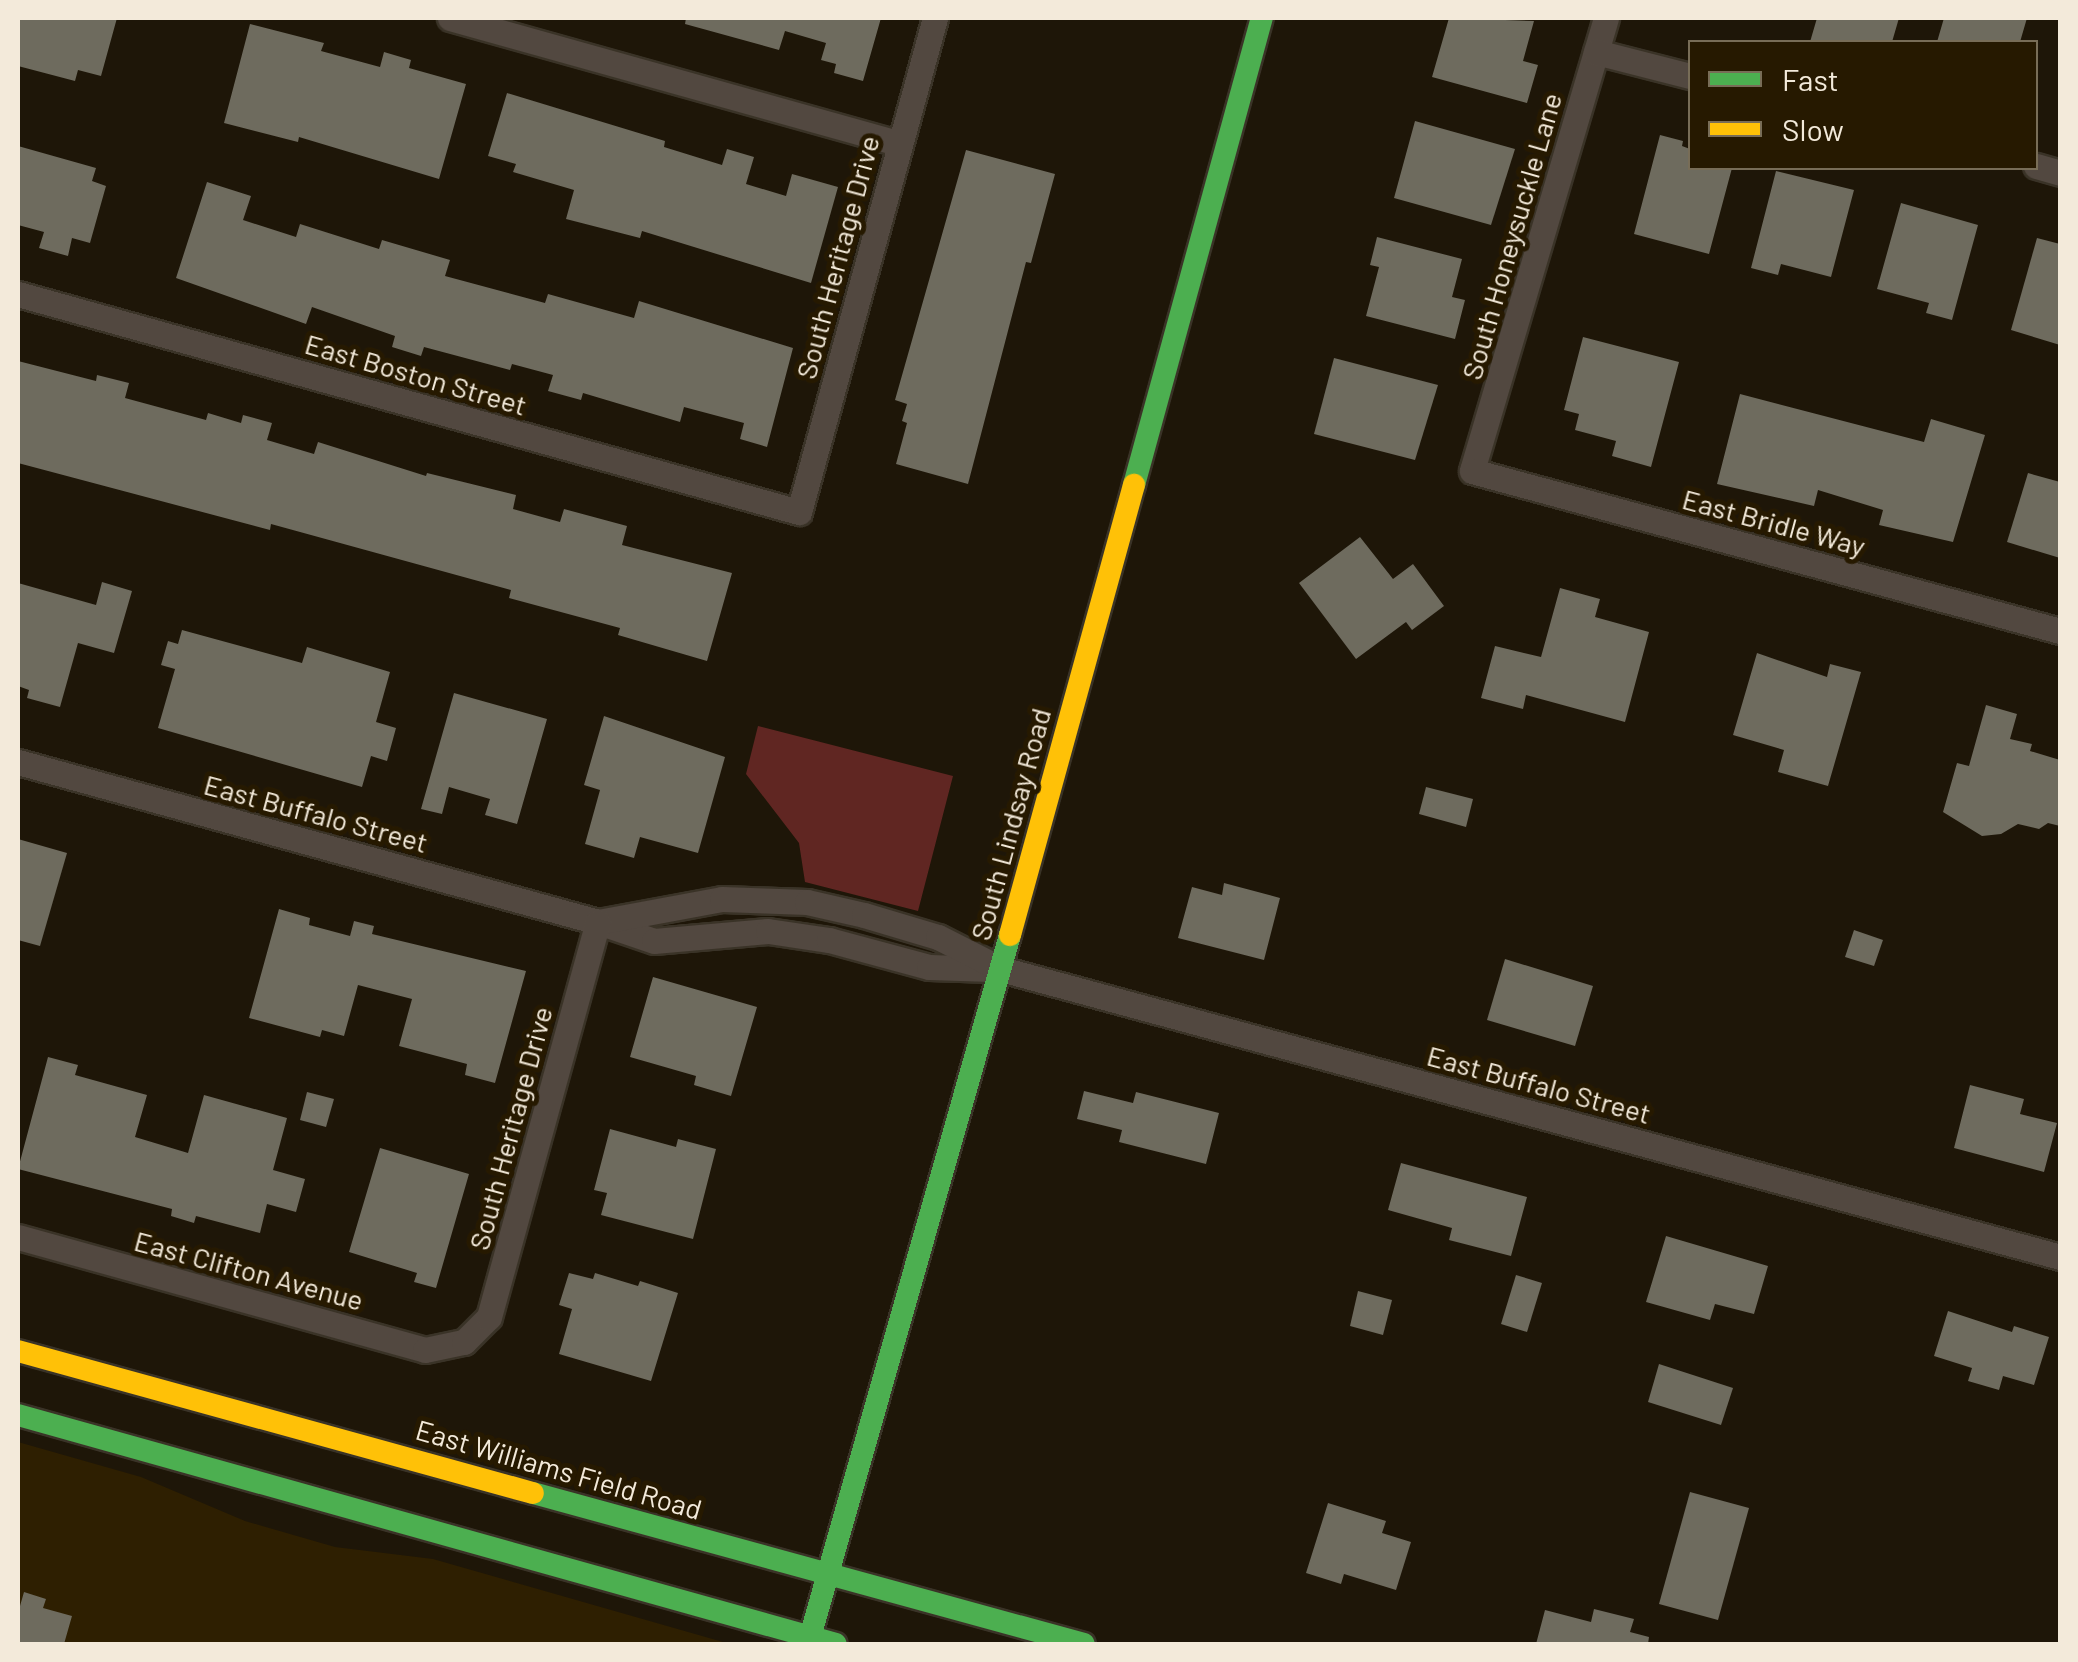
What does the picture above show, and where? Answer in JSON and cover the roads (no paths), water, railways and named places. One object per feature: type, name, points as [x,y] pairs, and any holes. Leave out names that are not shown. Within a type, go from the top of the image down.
[{"type":"main road","name":"South Lindsay Road","points":[[809,1641],[1001,969],[1262,18]]},
{"type":"main road","name":"East Williams Field Road","points":[[18,1350],[1084,1644]]},
{"type":"main road","points":[[18,1416],[809,1641],[836,1644]]},
{"type":"street","points":[[450,18],[899,143]]},
{"type":"street","name":"South Heritage Drive","points":[[799,512],[936,18]]},
{"type":"street","name":"South Honeysuckle Lane","points":[[1472,471],[1606,18]]},
{"type":"street","points":[[1596,52],[1688,75]]},
{"type":"street","name":"East Boston Street","points":[[18,294],[799,512]]},
{"type":"street","name":"East Bridle Way","points":[[1472,471],[2060,631]]},
{"type":"street","name":"East Buffalo Street","points":[[18,762],[598,922],[654,941],[768,931],[828,940],[929,967],[1001,969],[2060,1257]]},
{"type":"street","name":"South Heritage Drive","points":[[464,1342],[489,1317],[598,922]]},
{"type":"street","name":"East Clifton Avenue","points":[[18,1238],[425,1350],[464,1342]]}]
